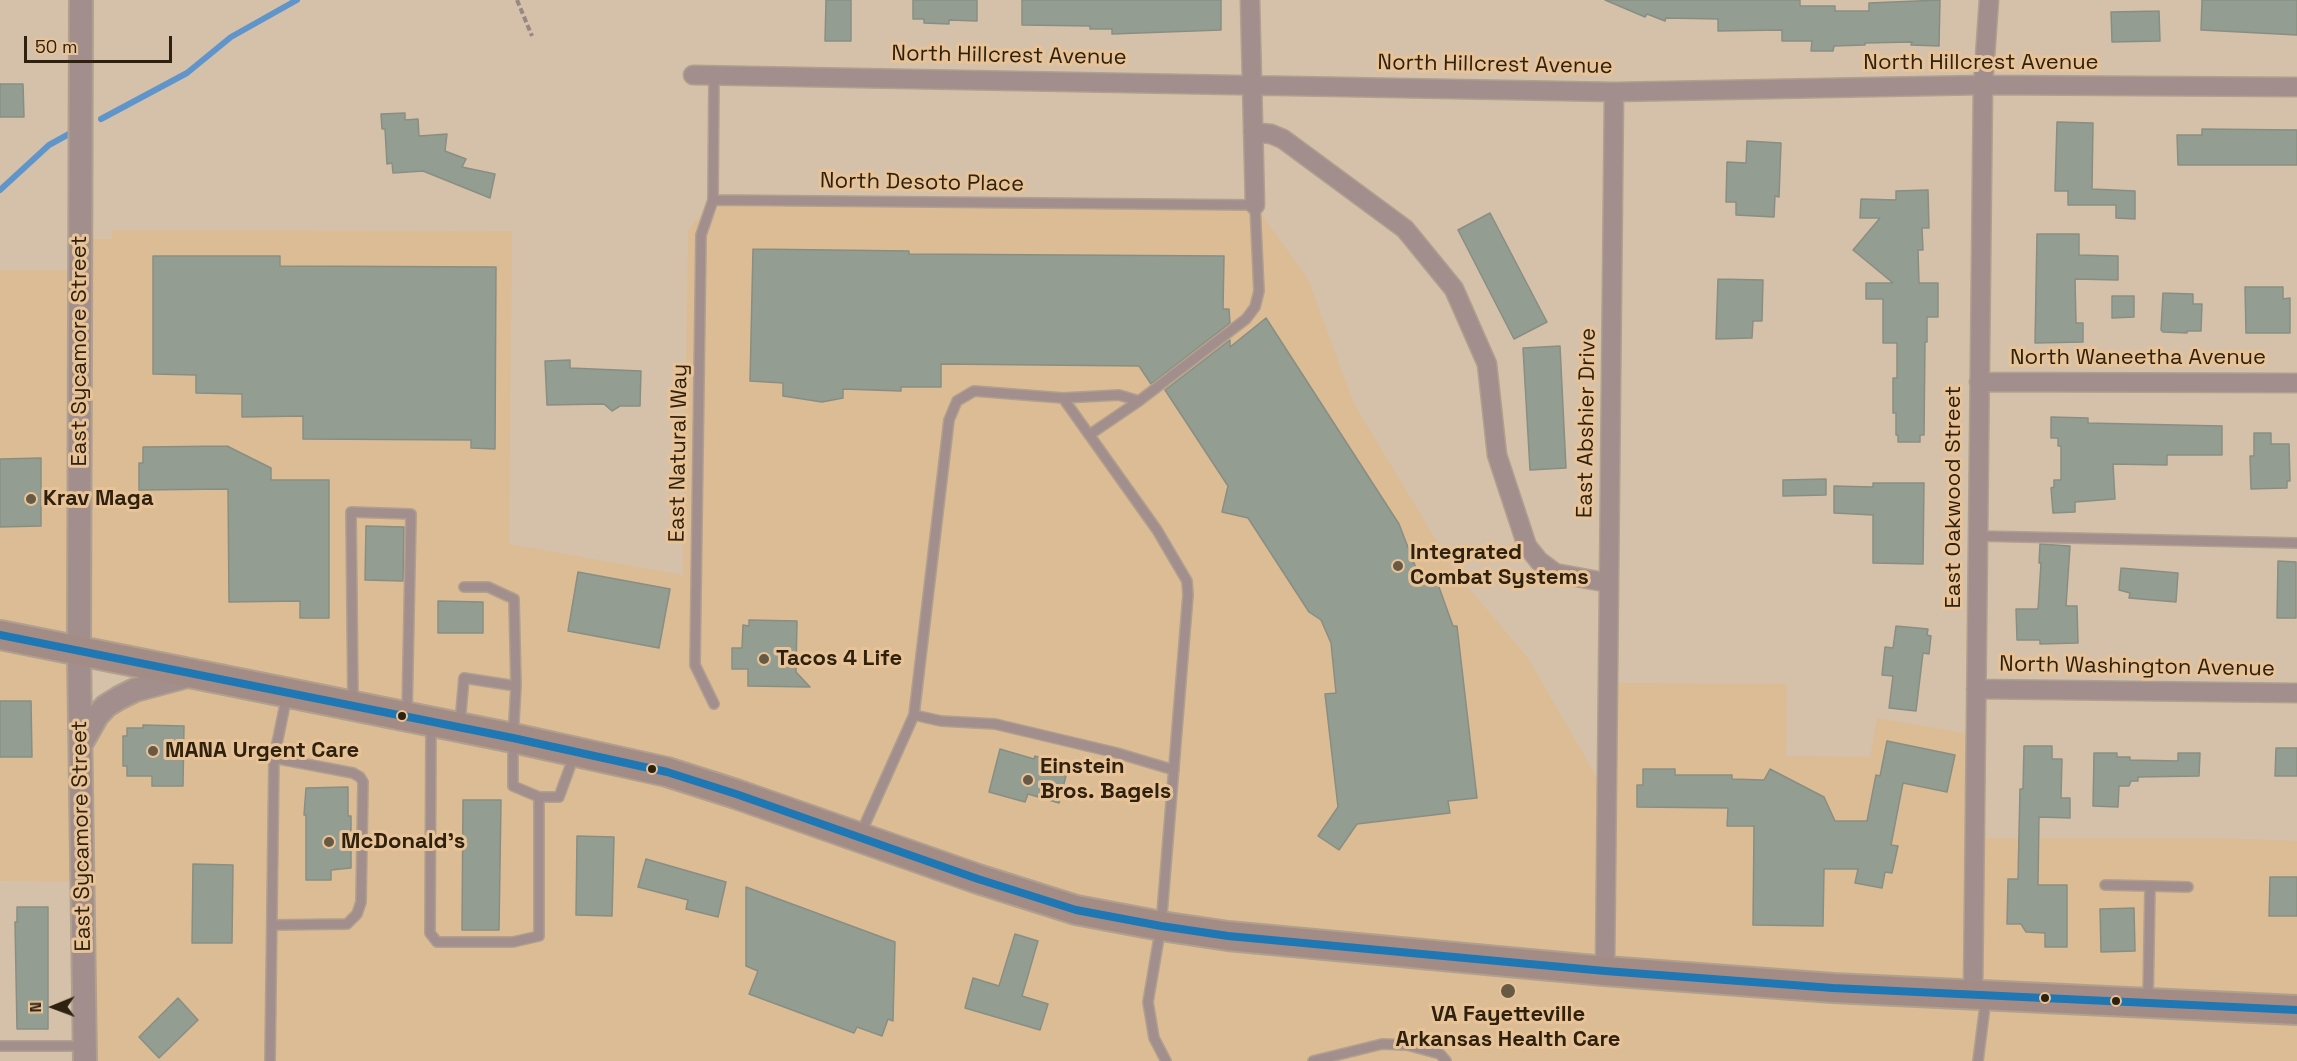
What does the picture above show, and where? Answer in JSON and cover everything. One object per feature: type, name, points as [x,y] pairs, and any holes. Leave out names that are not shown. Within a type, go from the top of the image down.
[{"type":"main road","points":[[0,635],[513,738],[667,772],[978,879],[1076,910],[1161,926],[1228,936],[1605,971],[1833,988],[2297,1010]]},
{"type":"street","name":"East Sycamore Street","points":[[81,0],[80,651],[85,1054]]},
{"type":"street","points":[[1250,0],[1255,205]]},
{"type":"street","name":"East Oakwood Street","points":[[1980,995],[1976,689],[1977,536],[1983,85],[1989,0]]},
{"type":"street","name":"North Hillcrest Avenue","points":[[693,75],[1614,92],[1983,85],[2297,87]]},
{"type":"street","name":"East Abshier Drive","points":[[1605,971],[1614,92]]},
{"type":"street","points":[[1253,132],[1271,134],[1283,139],[1405,230],[1454,289],[1487,364],[1497,455],[1527,546],[1539,561],[1555,573],[1609,583]]},
{"type":"street","name":"North Waneetha Avenue","points":[[1979,382],[2297,383]]},
{"type":"street","points":[[81,744],[97,716],[106,706],[135,690],[193,674]]},
{"type":"street","name":"North Washington Avenue","points":[[1976,689],[2297,693]]},
{"type":"lane","points":[[713,200],[714,75]]},
{"type":"lane","name":"North Desoto Place","points":[[713,200],[1255,205]]},
{"type":"lane","name":"East Natural Way","points":[[713,200],[701,235],[695,665],[714,704]]},
{"type":"lane","points":[[1089,435],[1139,401],[1246,319],[1255,307],[1259,291],[1255,205]]},
{"type":"lane","points":[[860,837],[914,715],[948,420],[957,401],[974,391],[1063,398],[1119,395],[1139,401]]},
{"type":"lane","points":[[1063,398],[1156,530],[1187,581],[1187,606],[1161,926],[1148,1002],[1154,1038],[1166,1061]]},
{"type":"lane","points":[[354,706],[351,512],[411,514],[430,933],[437,942],[513,942],[539,936],[539,797]]},
{"type":"lane","points":[[1977,536],[2297,543]]},
{"type":"lane","points":[[464,587],[488,587],[514,599],[516,686],[513,786],[539,797],[559,797],[576,751]]},
{"type":"lane","points":[[460,728],[464,678],[516,686]]},
{"type":"lane","points":[[270,1061],[274,758],[287,693]]},
{"type":"lane","points":[[914,715],[941,721],[995,724],[1118,753],[1174,770]]},
{"type":"lane","points":[[272,925],[346,924],[352,921],[361,902],[363,818],[363,782],[360,777],[353,773],[274,758]]},
{"type":"lane","points":[[2105,885],[2188,887]]},
{"type":"lane","points":[[2148,1003],[2150,886]]},
{"type":"lane","points":[[1978,1061],[1980,995]]},
{"type":"lane","points":[[1312,1061],[1382,1044],[1407,1045],[1440,1054],[1446,1061]]},
{"type":"lane","points":[[0,1046],[85,1054]]},
{"type":"path","points":[[517,0],[532,36]]},
{"type":"shaded area","points":[[713,200],[1255,205],[1308,279],[1354,404],[1456,573],[1528,658],[1606,793],[1608,683],[1787,684],[1786,756],[1870,757],[1877,718],[1976,735],[1975,838],[2222,838],[2297,841],[2297,1061],[85,1061],[83,882],[0,881],[0,270],[80,270],[81,239],[112,239],[112,230],[512,231],[509,544],[683,575],[688,230]],"holes":[[[80,651],[191,674],[119,698],[81,743]]]},
{"type":"building","points":[[826,0],[851,0],[851,41],[825,41]]},
{"type":"building","points":[[913,0],[977,0],[977,21],[949,20],[949,24],[924,23],[924,19],[913,19]]},
{"type":"building","points":[[1022,0],[1221,0],[1221,30],[1112,34],[1112,29],[1090,29],[1090,26],[1022,25]]},
{"type":"building","points":[[1605,0],[1800,0],[1800,6],[1835,6],[1835,11],[1869,11],[1869,3],[1940,0],[1939,46],[1911,45],[1912,42],[1865,43],[1865,45],[1834,46],[1833,51],[1811,51],[1812,41],[1782,41],[1782,30],[1718,31],[1718,19],[1666,18],[1665,21],[1647,14],[1645,17]]},
{"type":"building","points":[[2202,0],[2297,0],[2297,35],[2201,30]]},
{"type":"building","points":[[2159,11],[2160,41],[2112,42],[2111,12]]},
{"type":"building","points":[[0,84],[23,84],[24,117],[0,117]]},
{"type":"building","points":[[405,113],[405,120],[418,119],[419,136],[447,134],[445,151],[466,159],[462,167],[495,174],[490,198],[423,171],[393,173],[392,163],[387,164],[385,129],[382,129],[381,114]]},
{"type":"building","points":[[2057,122],[2093,123],[2092,189],[2135,191],[2135,219],[2116,218],[2116,205],[2068,205],[2068,191],[2055,191]]},
{"type":"building","points":[[2202,129],[2297,130],[2297,165],[2178,165],[2177,135],[2202,135]]},
{"type":"building","points":[[1747,141],[1781,143],[1779,197],[1775,196],[1774,217],[1736,215],[1736,202],[1726,202],[1727,162],[1746,163]]},
{"type":"building","points":[[1928,190],[1929,228],[1922,228],[1923,250],[1918,250],[1919,283],[1938,283],[1938,317],[1927,317],[1924,435],[1920,435],[1920,442],[1898,442],[1896,413],[1893,413],[1893,378],[1897,378],[1897,343],[1883,343],[1883,299],[1866,299],[1866,283],[1893,283],[1853,250],[1880,218],[1860,218],[1861,199],[1896,200],[1896,191]]},
{"type":"building","points":[[1490,213],[1547,322],[1514,339],[1458,230]]},
{"type":"building","points":[[2037,234],[2079,234],[2079,255],[2118,256],[2118,280],[2075,279],[2076,323],[2083,323],[2083,342],[2035,343]]},
{"type":"building","points":[[753,249],[909,251],[909,254],[1224,256],[1223,309],[1229,309],[1230,323],[1151,384],[1139,366],[941,364],[941,387],[901,387],[901,391],[843,389],[843,398],[822,402],[783,396],[783,383],[750,381]]},
{"type":"building","points":[[153,256],[280,256],[280,266],[496,267],[495,449],[471,448],[471,440],[303,439],[303,416],[242,417],[242,394],[196,393],[196,375],[153,374]]},
{"type":"building","points":[[1718,279],[1763,280],[1762,321],[1753,321],[1752,338],[1716,339]]},
{"type":"building","points":[[2245,287],[2283,287],[2283,299],[2290,298],[2290,333],[2246,333]]},
{"type":"building","points":[[2163,293],[2193,294],[2193,304],[2202,304],[2201,331],[2187,331],[2187,333],[2161,330]]},
{"type":"building","points":[[2112,296],[2134,296],[2134,317],[2112,318]]},
{"type":"building","points":[[1266,318],[1399,524],[1421,581],[1435,576],[1453,626],[1457,626],[1477,798],[1448,801],[1450,813],[1357,824],[1339,850],[1318,836],[1338,807],[1325,694],[1336,693],[1331,643],[1321,620],[1309,612],[1248,518],[1222,512],[1228,486],[1165,390],[1230,340],[1230,347]]},
{"type":"building","points":[[1560,346],[1566,468],[1530,470],[1523,348]]},
{"type":"building","points":[[570,360],[570,368],[641,371],[640,406],[620,406],[612,411],[604,404],[547,405],[545,361]]},
{"type":"building","points":[[2051,417],[2088,418],[2088,423],[2222,426],[2222,455],[2167,455],[2167,465],[2113,464],[2115,499],[2075,502],[2075,512],[2053,513],[2051,488],[2054,487],[2054,480],[2061,480],[2061,446],[2058,446],[2058,438],[2051,438]]},
{"type":"building","points":[[2254,433],[2271,433],[2271,444],[2289,444],[2290,481],[2287,481],[2287,488],[2251,489],[2250,456],[2254,456]]},
{"type":"building","points":[[227,446],[271,468],[271,480],[329,480],[329,618],[300,618],[300,601],[229,602],[228,489],[139,490],[139,463],[143,463],[143,447]]},
{"type":"building","points":[[41,458],[41,526],[0,527],[0,459]]},
{"type":"building","points":[[1826,479],[1826,495],[1783,496],[1783,480]]},
{"type":"building","points":[[1873,483],[1924,483],[1923,564],[1873,563],[1873,515],[1834,513],[1834,486],[1873,487]]},
{"type":"building","points":[[366,526],[404,527],[403,581],[365,580]]},
{"type":"building","points":[[2040,544],[2070,546],[2066,606],[2077,606],[2078,643],[2040,644],[2040,640],[2017,640],[2016,609],[2038,609]]},
{"type":"building","points":[[2278,561],[2296,562],[2296,618],[2277,618]]},
{"type":"building","points":[[2121,568],[2178,573],[2176,602],[2129,598],[2130,593],[2119,590]]},
{"type":"building","points":[[578,572],[670,589],[659,648],[568,631]]},
{"type":"building","points":[[438,601],[483,602],[483,633],[438,633]]},
{"type":"building","name":"Tacos 4 Life","points":[[749,620],[797,621],[796,672],[810,687],[748,686],[748,669],[732,669],[732,648],[742,648],[743,625],[749,626]]},
{"type":"building","points":[[1896,626],[1928,629],[1927,635],[1931,636],[1929,654],[1923,653],[1916,711],[1889,708],[1893,676],[1882,675],[1885,647],[1893,648]]},
{"type":"building","points":[[0,701],[31,701],[32,757],[0,757]]},
{"type":"building","name":"MANA Urgent Care","points":[[143,725],[184,726],[183,786],[152,786],[152,776],[127,776],[127,766],[123,766],[123,736],[127,736],[127,728],[143,728]]},
{"type":"building","points":[[1887,741],[1955,755],[1947,792],[1903,783],[1891,845],[1898,846],[1892,873],[1885,872],[1882,888],[1855,883],[1858,869],[1824,869],[1823,926],[1753,925],[1754,826],[1727,826],[1728,808],[1637,807],[1637,785],[1643,785],[1643,769],[1675,769],[1675,775],[1732,775],[1732,779],[1764,780],[1770,769],[1824,797],[1835,821],[1867,821],[1876,775],[1880,776]]},
{"type":"building","points":[[2024,746],[2052,746],[2052,759],[2062,759],[2061,798],[2070,798],[2070,818],[2039,817],[2038,885],[2067,885],[2067,947],[2045,947],[2045,933],[2026,932],[2021,924],[2007,924],[2008,879],[2018,879],[2020,789],[2023,789]]},
{"type":"building","points":[[2276,748],[2297,748],[2297,776],[2275,776]]},
{"type":"building","name":"Einstein Bros. Bagels","points":[[1000,749],[1034,759],[1035,756],[1068,768],[1059,803],[1028,794],[1025,802],[989,792]]},
{"type":"building","points":[[2094,753],[2117,753],[2117,757],[2130,757],[2130,760],[2178,761],[2178,753],[2200,753],[2199,776],[2138,777],[2138,781],[2131,781],[2129,786],[2119,786],[2118,807],[2093,806]]},
{"type":"building","name":"McDonald's","points":[[348,787],[348,816],[351,816],[351,868],[331,870],[331,880],[306,880],[306,815],[304,815],[306,788]]},
{"type":"building","points":[[463,800],[501,800],[499,930],[462,930]]},
{"type":"building","points":[[577,836],[614,837],[612,916],[576,915]]},
{"type":"building","points":[[646,859],[726,882],[718,917],[686,909],[688,900],[638,887]]},
{"type":"building","points":[[193,864],[233,865],[232,943],[192,943]]},
{"type":"building","points":[[2270,877],[2297,877],[2297,916],[2269,916]]},
{"type":"building","points":[[746,887],[895,942],[893,1021],[888,1019],[882,1036],[857,1027],[854,1033],[749,994],[758,971],[746,966]]},
{"type":"building","points":[[17,907],[48,907],[48,1029],[17,1029],[15,922],[17,922]]},
{"type":"building","points":[[2134,908],[2135,951],[2101,952],[2100,909]]},
{"type":"building","points":[[1015,934],[1038,941],[1022,996],[1048,1004],[1040,1030],[965,1008],[973,978],[999,986]]},
{"type":"building","points":[[178,998],[198,1020],[159,1058],[139,1037]]},
{"type":"waterway","points":[[101,119],[187,73],[231,37],[297,0]]},
{"type":"waterway","points":[[0,190],[49,145],[69,134]]},
{"type":"transit line","points":[[0,635],[513,738],[667,772],[978,879],[1076,910],[1161,926],[1228,936],[1605,971],[1833,988],[2297,1010]]},
{"type":"place","name":"Krav Maga","points":[[31,499]]},
{"type":"place","name":"Integrated Combat Systems","points":[[1398,566]]},
{"type":"place","name":"Tacos 4 Life","points":[[764,659]]},
{"type":"place","name":"MANA Urgent Care","points":[[153,751]]},
{"type":"place","name":"Einstein Bros. Bagels","points":[[1028,780]]},
{"type":"place","name":"McDonald's","points":[[329,842]]},
{"type":"place","name":"VA Fayetteville Arkansas Health Care","points":[[1508,991]]}]
